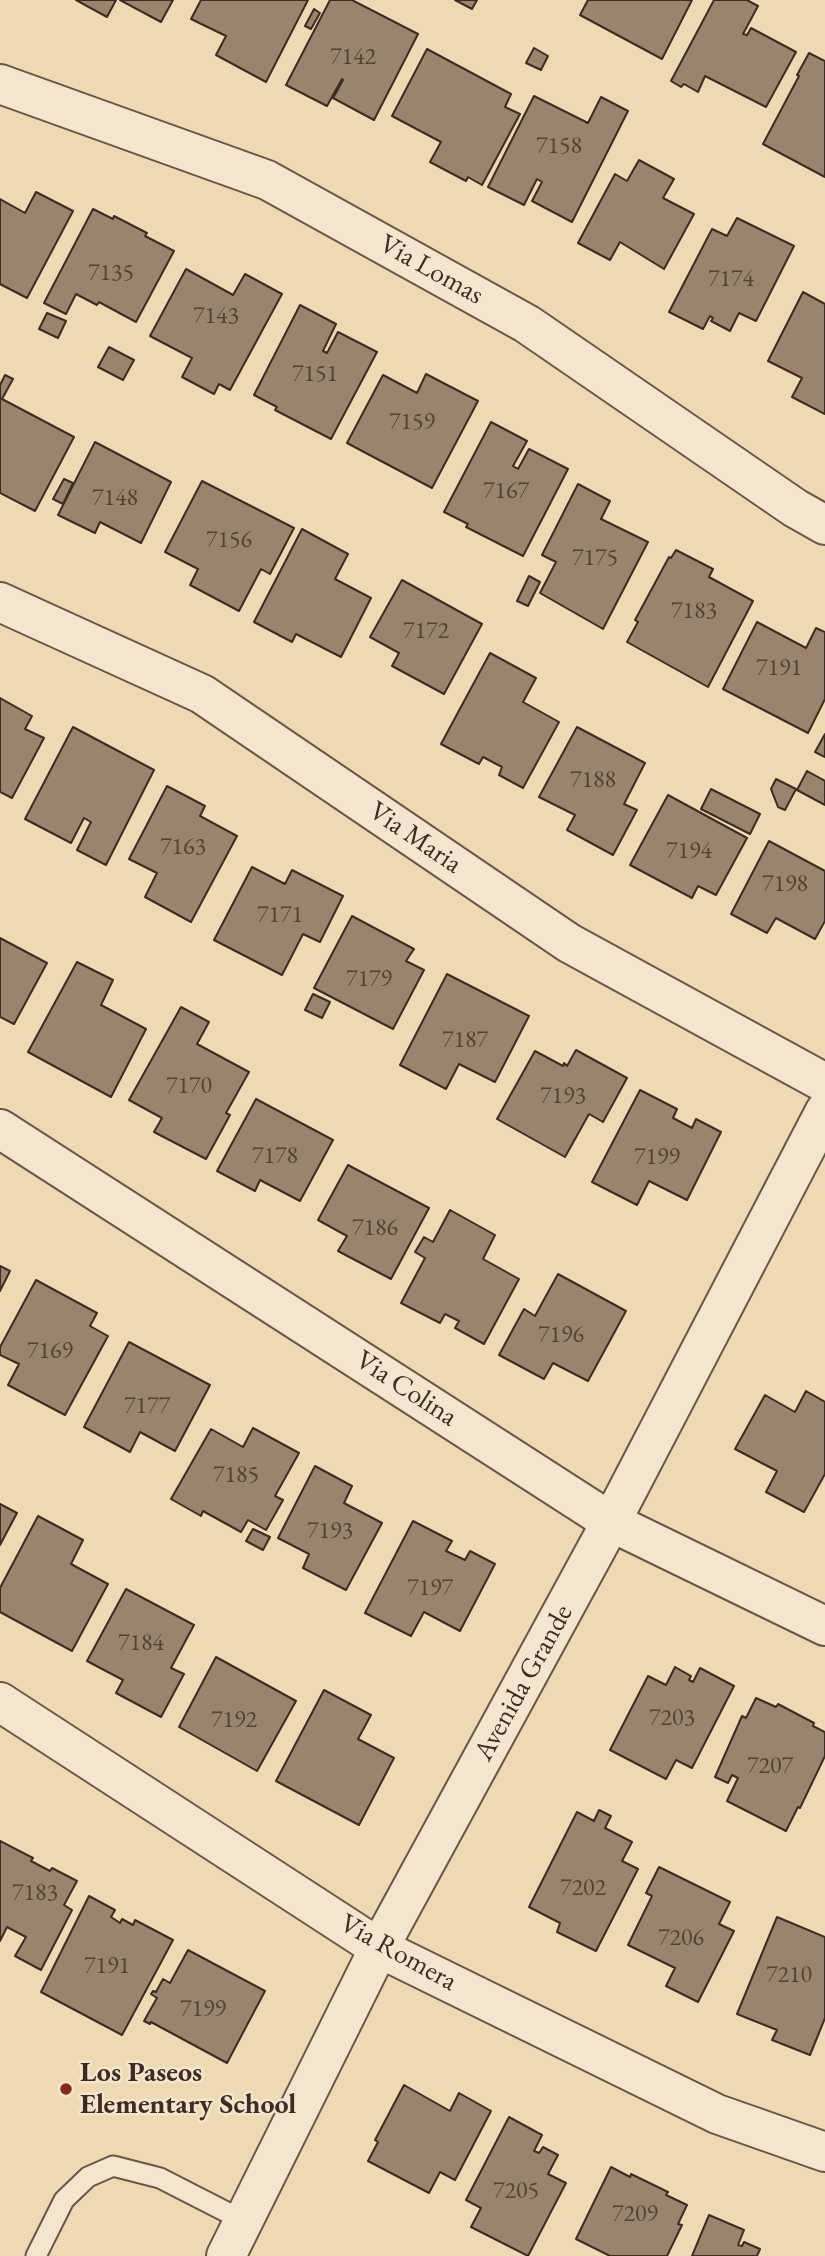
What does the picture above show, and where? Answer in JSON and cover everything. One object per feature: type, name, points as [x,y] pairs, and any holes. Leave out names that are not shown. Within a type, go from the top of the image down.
[{"type":"street","name":"Via Lomas","points":[[0,84],[267,180],[527,324],[795,508],[825,525]]},
{"type":"street","name":"Via Maria","points":[[0,602],[202,694],[569,943],[825,1083]]},
{"type":"street","name":"Avenida Grande","points":[[226,2256],[379,1948],[611,1522],[825,1111]]},
{"type":"street","name":"Via Colina","points":[[0,1129],[611,1522],[825,1626]]},
{"type":"street","name":"Via Romera","points":[[0,1702],[379,1948],[717,2114],[825,2152]]},
{"type":"lane","points":[[36,2256],[64,2200],[88,2176],[113,2166],[160,2178],[244,2221]]},
{"type":"building","points":[[76,0],[116,0],[107,17]]},
{"type":"building","points":[[120,0],[173,0],[161,22]]},
{"type":"building","points":[[201,0],[308,0],[266,82],[216,55],[226,36],[191,19]]},
{"type":"building","points":[[330,0],[352,0],[418,34],[374,120],[333,98],[342,79],[327,106],[286,85]]},
{"type":"building","points":[[455,0],[477,0],[472,9]]},
{"type":"building","points":[[588,0],[692,0],[662,59],[580,15]]},
{"type":"building","points":[[714,0],[747,0],[758,6],[743,34],[747,35],[751,28],[796,52],[766,107],[705,76],[698,92],[684,84],[681,87],[671,81]]},
{"type":"building","points":[[314,9],[320,13],[311,29],[305,26]]},
{"type":"building","points":[[534,48],[548,56],[541,70],[526,63]]},
{"type":"building","points":[[427,49],[511,94],[505,107],[520,114],[482,185],[468,177],[466,181],[430,162],[441,142],[392,116]]},
{"type":"building","points":[[809,53],[825,61],[825,177],[763,144]]},
{"type":"building","points":[[534,96],[588,123],[601,97],[628,111],[572,222],[532,201],[542,182],[537,179],[524,205],[488,187]]},
{"type":"building","points":[[639,160],[674,179],[663,198],[694,214],[664,269],[620,242],[610,260],[578,243],[615,174],[627,181]]},
{"type":"building","points":[[36,192],[73,211],[27,298],[0,284],[0,199],[25,213]]},
{"type":"building","points":[[93,209],[113,219],[114,216],[147,233],[145,236],[174,251],[136,322],[99,302],[97,305],[76,294],[66,314],[44,303]]},
{"type":"building","points":[[737,218],[794,246],[756,321],[739,313],[730,331],[711,321],[713,318],[710,316],[703,329],[669,312],[712,229],[727,236]]},
{"type":"building","points":[[186,269],[233,295],[245,274],[282,294],[230,390],[219,384],[214,394],[182,377],[192,358],[150,336]]},
{"type":"building","points":[[803,292],[825,304],[825,414],[792,397],[802,378],[768,361]]},
{"type":"building","points":[[300,305],[336,324],[323,351],[327,353],[338,332],[377,352],[331,439],[275,410],[277,407],[254,395]]},
{"type":"building","points":[[47,313],[66,321],[58,338],[39,329]]},
{"type":"building","points":[[109,347],[134,360],[123,380],[98,367]]},
{"type":"building","points":[[426,374],[478,401],[432,488],[347,443],[383,375],[417,393]]},
{"type":"building","points":[[5,375],[13,379],[2,399],[74,437],[35,511],[0,493],[0,385]]},
{"type":"building","points":[[491,422],[527,441],[513,466],[518,469],[529,449],[568,469],[523,556],[466,527],[468,524],[444,512]]},
{"type":"building","points":[[95,442],[171,482],[141,543],[100,522],[95,533],[58,515]]},
{"type":"building","points":[[64,479],[73,483],[63,504],[53,499]]},
{"type":"building","points":[[202,481],[294,528],[270,574],[261,569],[239,611],[190,585],[198,569],[165,552]]},
{"type":"building","points":[[578,484],[610,501],[601,519],[648,542],[603,629],[540,593],[556,562],[542,555]]},
{"type":"building","points":[[302,529],[348,554],[335,579],[371,598],[341,657],[296,634],[292,642],[254,622]]},
{"type":"building","points":[[676,550],[713,569],[709,577],[753,601],[708,687],[627,642],[638,622],[635,620],[669,557],[671,558]]},
{"type":"building","points":[[529,576],[540,582],[528,606],[517,601]]},
{"type":"building","points":[[402,580],[482,624],[444,694],[392,666],[399,653],[370,637]]},
{"type":"building","points":[[757,622],[806,648],[816,628],[825,632],[825,699],[808,733],[723,689]]},
{"type":"building","points":[[490,653],[536,678],[523,702],[559,722],[523,788],[499,775],[502,767],[483,757],[479,764],[441,744]]},
{"type":"building","points":[[0,698],[32,716],[25,729],[44,738],[12,798],[0,792]]},
{"type":"building","points":[[73,727],[154,770],[106,865],[77,850],[91,822],[84,818],[71,843],[25,819]]},
{"type":"building","points":[[577,727],[645,763],[624,804],[637,810],[613,855],[567,830],[575,815],[539,797]]},
{"type":"building","points":[[825,734],[825,757],[815,752]]},
{"type":"building","points":[[807,771],[825,781],[825,805],[797,790]]},
{"type":"building","points":[[776,779],[796,789],[785,810],[778,807],[771,789]]},
{"type":"building","points":[[167,786],[205,806],[200,816],[237,836],[191,922],[145,897],[157,873],[129,859]]},
{"type":"building","points":[[711,789],[760,814],[750,834],[701,809]]},
{"type":"building","points":[[668,795],[747,838],[716,895],[698,886],[692,898],[630,865]]},
{"type":"building","points":[[769,841],[825,871],[825,921],[815,939],[776,918],[767,933],[731,914]]},
{"type":"building","points":[[252,867],[285,884],[292,870],[343,896],[320,942],[303,934],[282,975],[214,940]]},
{"type":"building","points":[[352,916],[414,949],[406,961],[424,970],[393,1029],[314,988]]},
{"type":"building","points":[[0,938],[47,963],[14,1024],[0,1017]]},
{"type":"building","points":[[77,962],[113,980],[101,1005],[146,1029],[111,1097],[28,1052]]},
{"type":"building","points":[[447,974],[529,1016],[495,1082],[459,1064],[446,1089],[400,1065]]},
{"type":"building","points":[[313,994],[330,1002],[322,1018],[305,1010]]},
{"type":"building","points":[[181,1007],[209,1022],[197,1044],[249,1072],[226,1113],[230,1115],[206,1159],[154,1132],[162,1118],[129,1100]]},
{"type":"building","points":[[576,1050],[627,1078],[603,1122],[589,1114],[565,1157],[497,1119],[535,1051],[567,1066]]},
{"type":"building","points":[[640,1090],[677,1109],[673,1118],[692,1128],[696,1119],[721,1132],[687,1200],[649,1181],[637,1205],[592,1182]]},
{"type":"building","points":[[256,1099],[333,1140],[300,1201],[260,1180],[255,1191],[217,1171]]},
{"type":"building","points":[[348,1165],[429,1208],[391,1279],[338,1251],[347,1236],[318,1220]]},
{"type":"building","points":[[450,1210],[495,1235],[483,1259],[519,1279],[484,1344],[455,1328],[459,1321],[445,1314],[440,1323],[401,1303],[425,1258],[415,1252],[424,1237],[433,1242]]},
{"type":"building","points":[[0,1266],[10,1271],[0,1291]]},
{"type":"building","points":[[558,1274],[626,1311],[588,1381],[553,1363],[544,1379],[499,1355],[524,1309],[535,1316]]},
{"type":"building","points":[[36,1280],[97,1313],[90,1326],[108,1336],[65,1415],[8,1385],[19,1364],[0,1355],[0,1347]]},
{"type":"building","points":[[129,1342],[210,1385],[175,1451],[140,1432],[130,1452],[84,1427]]},
{"type":"building","points":[[806,1391],[825,1402],[825,1474],[804,1512],[766,1492],[777,1471],[735,1449],[765,1395],[795,1412]]},
{"type":"building","points":[[253,1428],[299,1453],[275,1496],[283,1500],[266,1530],[248,1520],[241,1532],[203,1511],[201,1516],[171,1499],[211,1429],[243,1447]]},
{"type":"building","points":[[315,1466],[352,1486],[344,1503],[382,1523],[346,1590],[303,1568],[309,1554],[278,1538]]},
{"type":"building","points":[[0,1504],[17,1513],[0,1545]]},
{"type":"building","points":[[38,1516],[83,1540],[71,1564],[108,1584],[72,1651],[0,1612],[0,1588]]},
{"type":"building","points":[[413,1521],[452,1541],[446,1551],[465,1560],[470,1551],[495,1564],[460,1631],[424,1612],[411,1636],[365,1613]]},
{"type":"building","points":[[253,1529],[270,1537],[263,1550],[246,1541]]},
{"type":"building","points":[[126,1589],[194,1625],[171,1668],[184,1674],[161,1717],[116,1693],[123,1680],[87,1661]]},
{"type":"building","points":[[216,1657],[296,1701],[257,1771],[179,1727]]},
{"type":"building","points":[[675,1667],[691,1676],[689,1680],[693,1682],[700,1668],[734,1686],[692,1768],[676,1760],[666,1779],[610,1750],[648,1676],[666,1685]]},
{"type":"building","points":[[324,1690],[371,1715],[358,1739],[394,1758],[359,1825],[276,1781]]},
{"type":"building","points":[[756,1698],[776,1707],[778,1704],[814,1723],[813,1726],[825,1732],[825,1756],[786,1831],[727,1801],[738,1778],[732,1775],[728,1783],[715,1777],[742,1716],[746,1718]]},
{"type":"building","points":[[599,1810],[611,1816],[605,1828],[632,1842],[622,1861],[638,1869],[596,1951],[557,1932],[560,1923],[529,1907],[577,1812],[594,1821]]},
{"type":"building","points":[[0,1841],[33,1858],[31,1861],[50,1871],[52,1868],[77,1881],[64,1905],[72,1910],[41,1970],[15,1956],[26,1937],[7,1927],[0,1941]]},
{"type":"building","points":[[659,1867],[730,1902],[719,1924],[734,1931],[698,2002],[666,1986],[675,1968],[628,1945],[652,1896],[646,1893]]},
{"type":"building","points":[[89,1896],[115,1910],[111,1917],[120,1923],[122,1919],[133,1925],[135,1920],[173,1940],[122,2035],[41,1992]]},
{"type":"building","points":[[777,1917],[825,1937],[825,2018],[810,2055],[772,2040],[777,2030],[737,2014]]},
{"type":"building","points":[[188,1950],[265,1991],[227,2063],[151,2022],[150,2024],[144,2021],[157,1998],[151,1994],[156,1992],[163,1979],[170,1983]]},
{"type":"building","points":[[404,2085],[450,2111],[459,2093],[491,2111],[455,2180],[440,2172],[429,2193],[368,2161],[378,2142],[375,2140]]},
{"type":"building","points":[[509,2117],[542,2135],[534,2151],[539,2153],[543,2147],[558,2155],[548,2174],[566,2183],[528,2256],[471,2227],[481,2208],[466,2200]]},
{"type":"building","points":[[611,2167],[668,2192],[666,2195],[687,2205],[678,2224],[682,2225],[667,2256],[610,2256],[576,2239]]},
{"type":"building","points":[[709,2215],[744,2230],[738,2245],[742,2246],[744,2242],[760,2249],[757,2256],[692,2256]]},
{"type":"place","name":"Los Paseos Elementary School","points":[[66,2089]]}]
